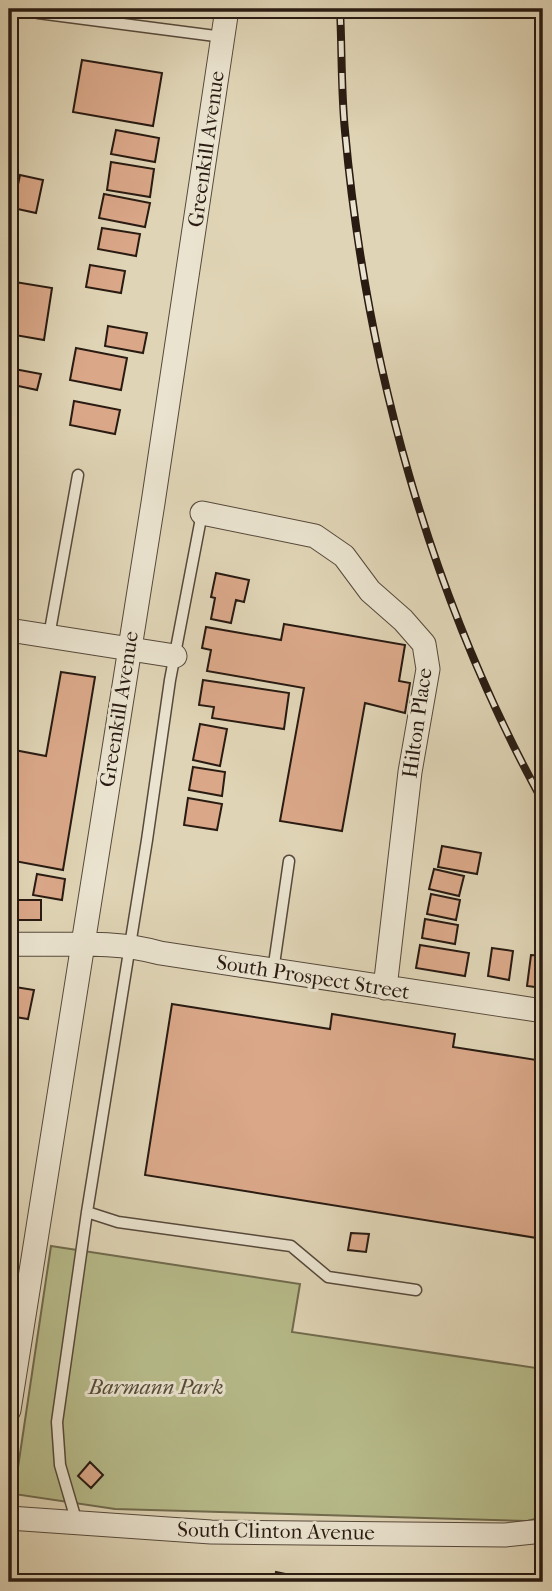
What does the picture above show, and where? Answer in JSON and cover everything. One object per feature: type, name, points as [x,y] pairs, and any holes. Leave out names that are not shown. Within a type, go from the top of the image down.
[{"type":"street","name":"Greenkill Avenue","points":[[9,1410],[153,503],[227,9]]},
{"type":"street","name":"Hilton Place","points":[[202,513],[315,536],[344,556],[370,591],[403,620],[424,644],[428,669],[410,772],[385,988]]},
{"type":"street","points":[[9,630],[175,656]]},
{"type":"street","name":"South Prospect Street","points":[[9,944],[56,946],[105,943],[130,946],[273,971],[543,1011]]},
{"type":"street","name":"South Clinton Avenue","points":[[9,1518],[211,1532],[505,1535],[543,1531]]},
{"type":"lane","points":[[38,13],[223,37]]},
{"type":"lane","points":[[49,636],[78,475]]},
{"type":"lane","points":[[77,1523],[60,1465],[57,1422],[87,1212],[175,656],[202,513]]},
{"type":"lane","points":[[273,971],[289,861]]},
{"type":"lane","points":[[87,1212],[118,1222],[291,1246],[328,1277],[416,1290]]},
{"type":"green space","name":"Barmann Park","points":[[51,1246],[300,1284],[292,1332],[543,1369],[543,1517],[527,1521],[115,1509],[14,1494]]},
{"type":"building","points":[[82,60],[162,73],[153,126],[73,112]]},
{"type":"building","points":[[116,130],[159,138],[155,162],[111,154]]},
{"type":"building","points":[[111,162],[154,169],[150,197],[107,190]]},
{"type":"building","points":[[20,175],[43,180],[36,213],[13,208]]},
{"type":"building","points":[[104,194],[150,203],[145,227],[99,218]]},
{"type":"building","points":[[102,228],[140,234],[136,256],[98,249]]},
{"type":"building","points":[[90,265],[125,271],[121,293],[86,287]]},
{"type":"building","points":[[9,281],[52,288],[44,340],[9,334]]},
{"type":"building","points":[[108,326],[147,333],[143,353],[105,346]]},
{"type":"building","points":[[76,348],[127,358],[121,390],[70,380]]},
{"type":"building","points":[[9,368],[41,374],[37,390],[9,384]]},
{"type":"building","points":[[74,401],[120,410],[115,434],[70,425]]},
{"type":"building","points":[[216,573],[249,580],[244,602],[236,600],[231,623],[211,619],[215,598],[211,597]]},
{"type":"building","points":[[284,624],[405,645],[399,681],[410,683],[405,713],[365,703],[342,831],[280,821],[304,688],[207,671],[211,650],[202,648],[206,627],[281,640]]},
{"type":"building","points":[[61,672],[95,677],[63,870],[9,860],[9,749],[46,756]]},
{"type":"building","points":[[203,680],[289,693],[284,729],[212,718],[214,707],[199,705]]},
{"type":"building","points":[[200,724],[227,729],[220,766],[193,760]]},
{"type":"building","points":[[193,767],[225,772],[222,796],[189,790]]},
{"type":"building","points":[[188,798],[222,804],[217,830],[184,825]]},
{"type":"building","points":[[442,846],[481,853],[477,874],[438,867]]},
{"type":"building","points":[[434,869],[464,876],[459,896],[429,889]]},
{"type":"building","points":[[37,874],[65,879],[62,900],[33,895]]},
{"type":"building","points":[[431,894],[460,900],[456,920],[427,914]]},
{"type":"building","points":[[15,900],[41,900],[41,920],[14,920]]},
{"type":"building","points":[[425,919],[458,925],[455,944],[422,938]]},
{"type":"building","points":[[420,945],[469,953],[465,976],[416,968]]},
{"type":"building","points":[[492,948],[513,951],[509,980],[488,976]]},
{"type":"building","points":[[531,955],[543,956],[543,988],[527,986]]},
{"type":"building","points":[[9,986],[34,990],[28,1019],[9,1016]]},
{"type":"building","points":[[172,1004],[330,1029],[332,1014],[455,1034],[453,1047],[543,1061],[543,1239],[145,1175]]},
{"type":"building","points":[[9,1047],[16,1048],[13,1077],[9,1076]]},
{"type":"building","points":[[351,1233],[369,1234],[366,1252],[348,1250]]},
{"type":"building","points":[[90,1462],[103,1475],[91,1488],[78,1476]]},
{"type":"building","points":[[276,1572],[300,1577],[299,1582],[274,1582]]},
{"type":"building","points":[[176,1575],[200,1577],[200,1582],[175,1582]]},
{"type":"building","points":[[341,1576],[364,1576],[364,1582],[341,1582]]},
{"type":"railway","points":[[340,9],[344,116],[355,218],[387,391],[436,561],[467,643],[503,724],[543,802]]}]
